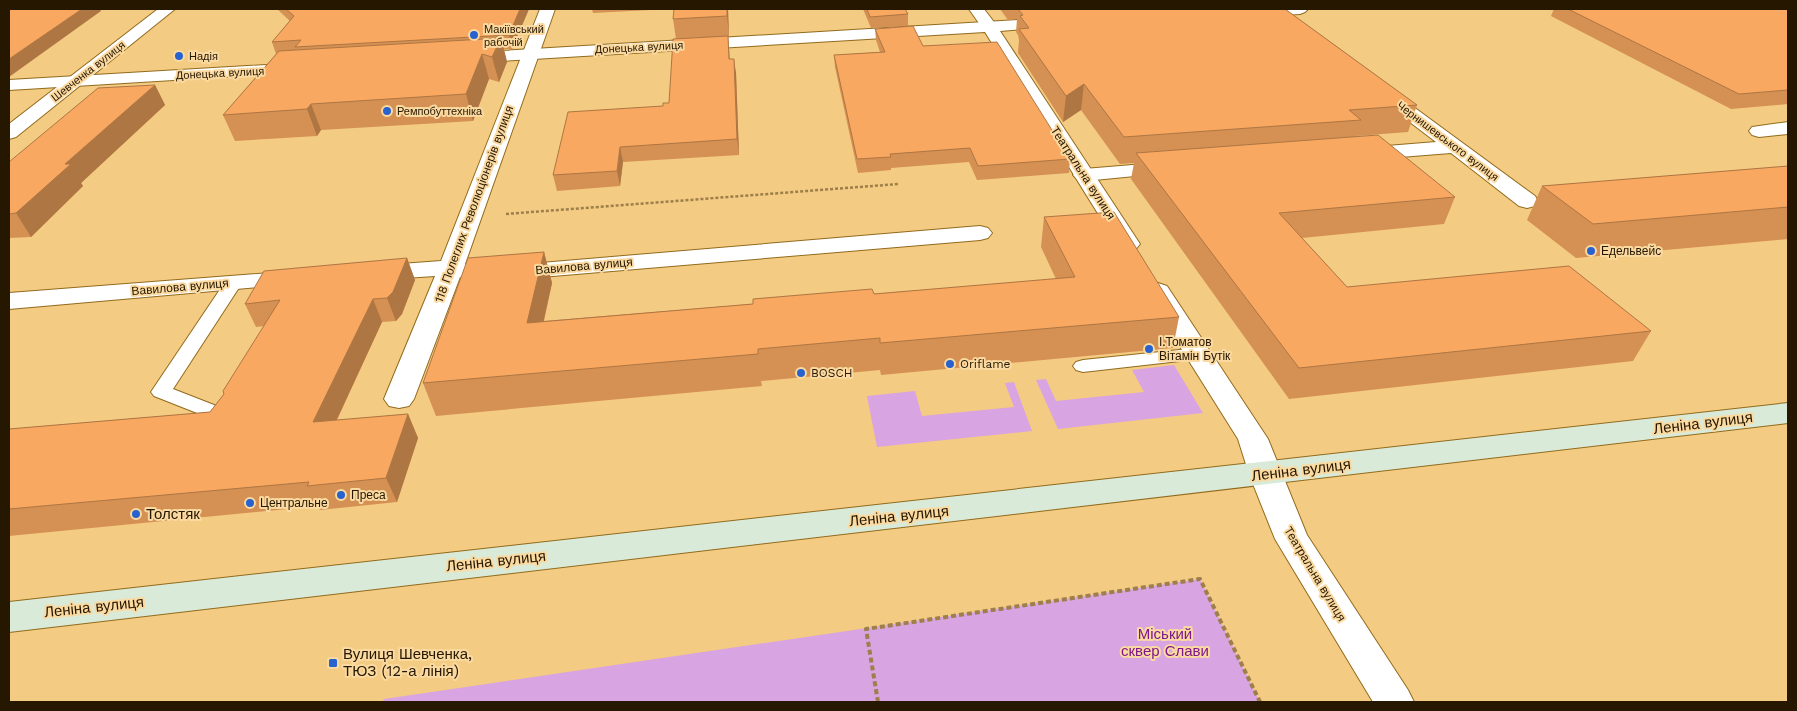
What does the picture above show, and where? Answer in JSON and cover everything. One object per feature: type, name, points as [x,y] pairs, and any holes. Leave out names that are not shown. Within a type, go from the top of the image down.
[{"type":"main road","name":"Леніна вулиця","points":[[9,616],[1788,413]]},
{"type":"street","name":"Шевченка вулиця","points":[[9,133],[167,9]]},
{"type":"street","name":"118 Полеглих Революціонерів вулиця","points":[[399,399],[451,268],[547,9]]},
{"type":"street","points":[[1236,12],[1300,9]]},
{"type":"street","points":[[1274,10],[1298,28]]},
{"type":"street","name":"Донецька вулиця","points":[[447,59],[982,18],[1070,22]]},
{"type":"street","name":"Театральна вулиця","points":[[982,18],[1253,438],[1265,474],[1292,539],[1394,702]]},
{"type":"street","name":"Донецька вулиця","points":[[9,85],[310,67]]},
{"type":"street","name":"Чернишевського вулиця","points":[[1369,82],[1455,147],[1532,201]]},
{"type":"street","points":[[1759,131],[1788,128]]},
{"type":"street","points":[[1347,155],[1455,147]]},
{"type":"street","points":[[1084,175],[1191,167]]},
{"type":"street","name":"Вавилова вулиця","points":[[352,275],[451,268],[481,274],[980,233]]},
{"type":"street","name":"Вавилова вулиця","points":[[9,301],[322,277]]},
{"type":"lane","points":[[226,417],[161,392],[233,283]]},
{"type":"lane","points":[[1083,366],[1199,354]]},
{"type":"path","points":[[470,216],[898,184]]},
{"type":"path","points":[[878,702],[866,629],[1200,579],[1260,702]]},
{"type":"green space","points":[[1174,365],[1203,413],[1058,429],[1036,380],[1046,379],[1056,401],[1144,392],[1132,370]]},
{"type":"green space","points":[[1014,382],[1032,431],[877,447],[867,396],[915,391],[922,416],[1014,407],[1005,383]]},
{"type":"green space","name":"Міський сквер Слави","points":[[1200,579],[1260,702],[383,702],[384,699]]},
{"type":"building","points":[[9,9],[82,9],[9,59]]},
{"type":"building","points":[[286,9],[520,9],[509,35],[295,47],[301,40],[272,42],[294,16]]},
{"type":"building","points":[[674,9],[727,9],[727,16],[673,19]]},
{"type":"building","points":[[867,9],[905,9],[908,14],[870,17]]},
{"type":"building","points":[[1018,9],[1285,9],[1417,105],[1349,110],[1361,120],[1124,137],[1084,84],[1066,96],[1019,29],[1029,28],[1020,16],[1023,15]]},
{"type":"building","points":[[1568,9],[1788,9],[1788,90],[1739,94]]},
{"type":"building","points":[[913,26],[923,46],[997,42],[1070,159],[978,166],[970,148],[890,154],[891,157],[857,159],[834,55],[885,52],[875,29]]},
{"type":"building","points":[[728,36],[729,59],[734,59],[737,139],[620,147],[617,171],[553,175],[568,112],[663,106],[663,103],[669,103],[673,39]]},
{"type":"building","points":[[501,38],[492,57],[482,54],[466,94],[311,104],[307,109],[223,115],[279,51]]},
{"type":"building","points":[[155,85],[65,164],[71,164],[16,213],[9,214],[9,162],[98,88]]},
{"type":"building","points":[[1378,135],[1455,197],[1279,213],[1347,287],[1569,266],[1651,331],[1299,368],[1136,153]]},
{"type":"building","points":[[1788,166],[1788,207],[1593,224],[1542,186]]},
{"type":"building","points":[[1114,212],[1179,317],[880,343],[880,338],[758,349],[758,354],[423,383],[468,258],[544,252],[527,323],[753,304],[753,299],[872,289],[874,294],[1075,277],[1044,217]]},
{"type":"building","points":[[407,258],[393,292],[387,298],[373,299],[313,422],[408,414],[386,478],[307,486],[309,482],[9,509],[9,429],[210,412],[224,394],[223,391],[280,300],[245,304],[264,271]]},
{"type":"place","name":"Макіївський рабочій","points":[[474,35]]},
{"type":"place","name":"Надія","points":[[179,56]]},
{"type":"place","name":"Ремпобуттехніка","points":[[387,111]]},
{"type":"place","name":"Едельвейс","points":[[1591,251]]},
{"type":"place","name":"І.Томатов Вітамін Бутік","points":[[1149,349]]},
{"type":"place","name":"Oriflame","points":[[950,364]]},
{"type":"place","name":"BOSCH","points":[[801,373]]},
{"type":"place","name":"Преса","points":[[341,495]]},
{"type":"place","name":"Центральне","points":[[250,503]]},
{"type":"place","name":"Толстяк","points":[[136,514]]},
{"type":"place","name":"Вулиця Шевченка, ТЮЗ (12-а лінія)","points":[[333,663]]}]
